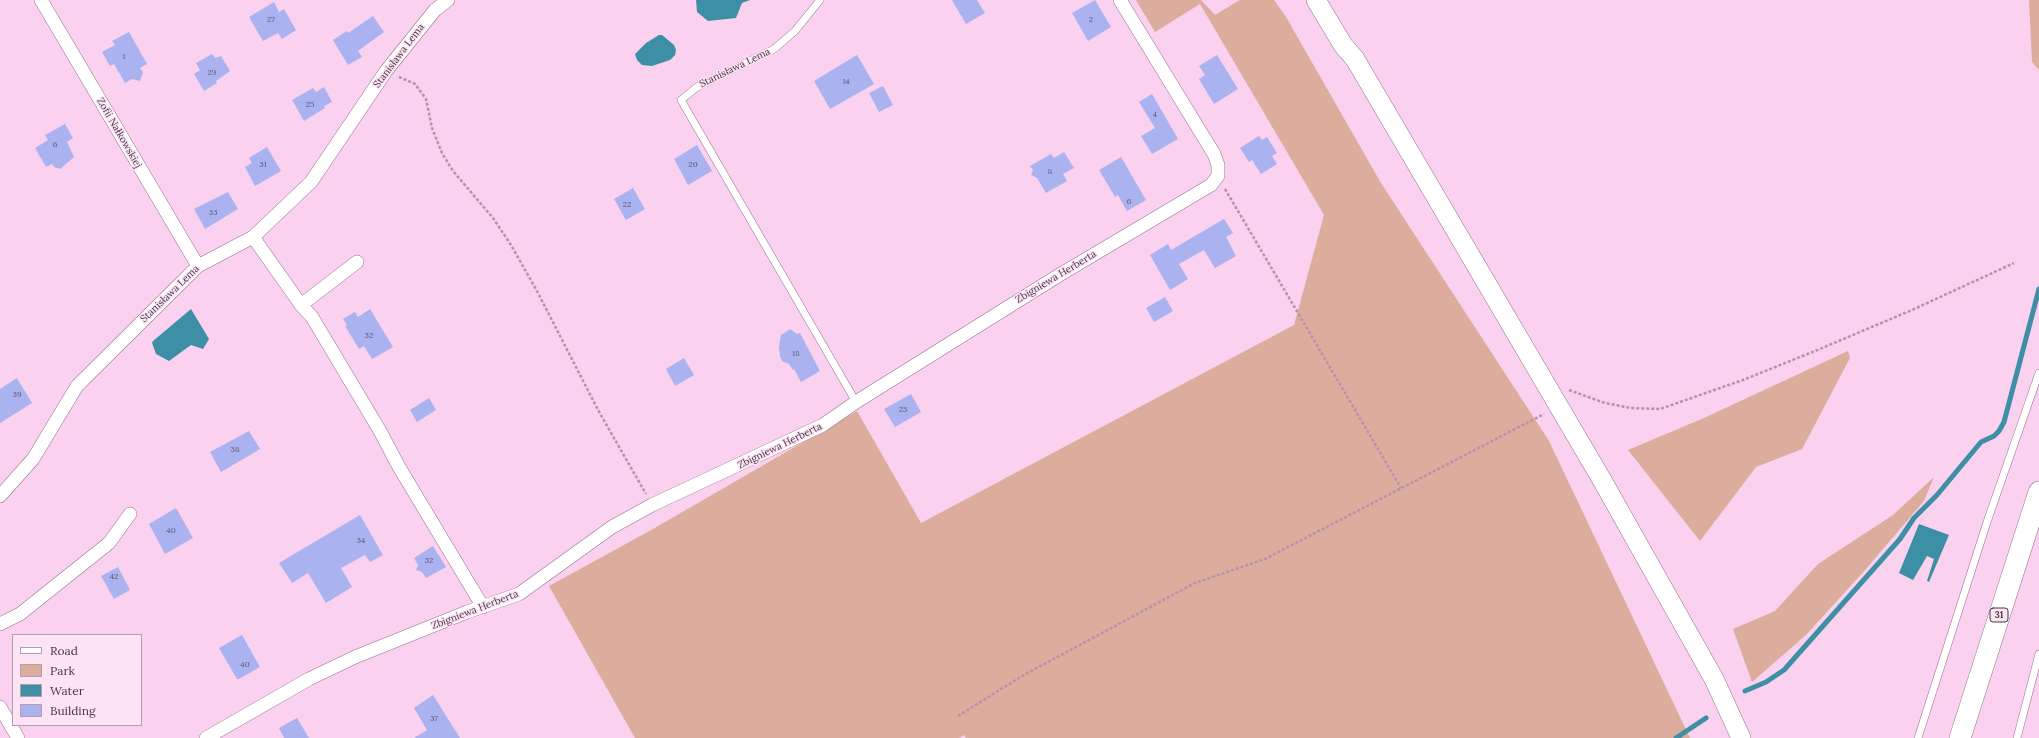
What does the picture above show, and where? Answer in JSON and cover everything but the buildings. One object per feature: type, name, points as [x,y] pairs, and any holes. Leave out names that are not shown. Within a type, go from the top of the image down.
[{"type":"main road","points":[[1316,0],[1342,45],[1355,59]]},
{"type":"main road","points":[[1331,0],[1355,59],[1602,480],[1714,679],[1741,738]]},
{"type":"main road","name":"31","points":[[1960,738],[2039,492]]},
{"type":"street","name":"Zofii Nałkowskiej","points":[[41,0],[198,266]]},
{"type":"street","name":"Stanisława Lema","points":[[0,496],[33,458],[77,386],[198,266],[253,237],[311,182],[386,71],[413,35],[436,10],[448,0]]},
{"type":"street","points":[[1120,0],[1214,154],[1218,165],[1218,176]]},
{"type":"street","name":"Zbigniewa Herberta","points":[[206,738],[309,679],[355,657],[483,606],[519,594],[612,527],[652,505],[823,425],[856,402],[1061,274],[1211,186],[1218,176]]},
{"type":"street","points":[[253,237],[301,305],[312,317],[380,431],[399,467],[483,606]]},
{"type":"street","points":[[301,305],[357,262]]},
{"type":"street","points":[[0,624],[20,614],[108,543],[130,514]]},
{"type":"street","points":[[0,707],[18,738]]},
{"type":"lane","name":"Stanisława Lema","points":[[820,0],[795,31],[774,49],[697,87],[681,100],[856,402]]},
{"type":"lane","points":[[1918,738],[1987,522],[2039,373]]},
{"type":"lane","points":[[2017,738],[2039,654]]},
{"type":"path","points":[[386,71],[415,84],[426,99],[432,128],[442,152],[453,171],[493,218],[511,245],[598,410],[652,505]]},
{"type":"path","points":[[1218,176],[1401,488]]},
{"type":"path","points":[[958,716],[1022,676],[1195,583],[1265,559],[1401,488],[1555,400],[1557,389],[1573,390],[1605,403],[1630,408],[1660,409],[1743,380],[1808,354],[1912,310],[2014,263]]},
{"type":"green space","points":[[1136,0],[1201,0],[1215,15],[1240,0],[1274,0],[1286,17],[1381,183],[1549,441],[1690,738],[966,738],[964,735],[959,738],[635,738],[549,586],[653,529],[857,411],[921,523],[1294,325],[1324,215],[1200,4],[1155,32]]},
{"type":"green space","points":[[2029,0],[2039,0],[2039,70],[2032,62]]},
{"type":"green space","points":[[1848,351],[1850,358],[1802,449],[1756,467],[1700,541],[1628,450],[1704,418]]},
{"type":"green space","points":[[1934,477],[1924,501],[1866,569],[1806,635],[1752,682],[1733,629],[1775,611],[1818,564],[1893,515]]},
{"type":"water","points":[[696,0],[750,0],[742,3],[736,18],[708,21],[697,12]]},
{"type":"water","points":[[659,35],[662,35],[674,45],[676,50],[675,55],[670,60],[652,66],[642,65],[637,60],[635,54],[646,43]]},
{"type":"water","points":[[191,309],[209,339],[203,349],[191,345],[169,361],[156,354],[152,343],[153,341]]},
{"type":"water","points":[[1919,524],[1949,535],[1929,582],[1927,581],[1934,559],[1927,556],[1913,580],[1899,573]]},
{"type":"waterway","points":[[1745,691],[1766,682],[1784,670],[1900,539],[1914,518],[1937,495],[1981,442],[1994,436],[1999,431],[2004,422],[2039,289]]},
{"type":"waterway","points":[[1676,738],[1706,718]]}]
